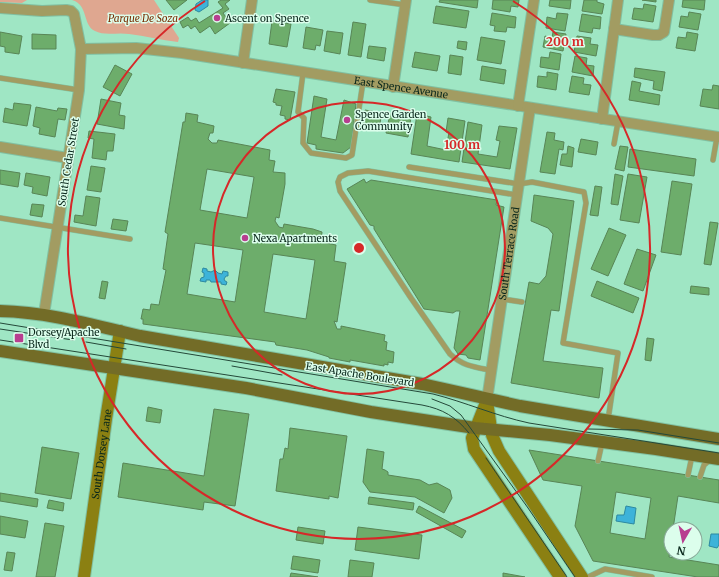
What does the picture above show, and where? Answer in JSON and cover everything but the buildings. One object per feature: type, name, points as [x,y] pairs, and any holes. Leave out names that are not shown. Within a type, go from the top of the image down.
[{"type":"main road","name":"East Apache Boulevard","points":[[0,311],[44,314],[120,331],[246,355],[422,384],[487,400],[719,439]]},
{"type":"main road","points":[[0,351],[246,388],[371,412],[475,428],[543,434],[716,458]]},
{"type":"main road","points":[[692,455],[702,436]]},
{"type":"street","points":[[243,64],[252,0]]},
{"type":"street","points":[[518,106],[534,0]]},
{"type":"street","points":[[602,119],[618,0]]},
{"type":"street","points":[[614,29],[653,35],[664,32],[668,0]]},
{"type":"street","points":[[393,87],[406,3]]},
{"type":"street","name":"South Cedar Street","points":[[0,8],[18,10],[66,10],[71,12],[74,14],[81,49],[79,90],[44,314]]},
{"type":"street","name":"East Spence Avenue","points":[[81,49],[136,48],[159,50],[718,137]]},
{"type":"street","name":"South Terrace Road","points":[[530,108],[490,370],[487,400],[491,430],[499,451],[582,577]]},
{"type":"street","points":[[0,147],[68,158]]},
{"type":"street","name":"South Dorsey Lane","points":[[84,577],[120,331]]},
{"type":"street","name":"South Terrace Road","points":[[487,400],[475,428],[472,440],[474,449],[560,577]]},
{"type":"lane","points":[[370,0],[406,3]]},
{"type":"lane","points":[[303,73],[298,112],[304,118],[303,143],[311,153],[346,158],[352,155],[363,82]]},
{"type":"lane","points":[[0,78],[79,90]]},
{"type":"lane","points":[[614,144],[618,122]]},
{"type":"lane","points":[[713,160],[718,137]]},
{"type":"lane","points":[[408,167],[519,184],[532,182],[584,192],[586,203],[563,343],[618,353],[608,421]]},
{"type":"lane","points":[[490,370],[458,362],[450,354],[340,191],[338,182],[340,177],[348,173],[368,172],[517,195]]},
{"type":"lane","points":[[0,218],[130,239]]},
{"type":"lane","points":[[502,299],[522,302]]},
{"type":"lane","points":[[598,461],[603,442]]},
{"type":"lane","points":[[688,475],[692,455]]},
{"type":"lane","points":[[700,477],[704,465],[716,458]]},
{"type":"lane","points":[[588,577],[605,569],[652,577]]},
{"type":"green space","points":[[0,0],[27,0],[22,3],[0,2]]},
{"type":"green space","name":"Parque De Soza","points":[[72,0],[154,0],[179,38],[178,42],[129,34],[107,34],[95,31],[88,24],[81,6]]},
{"type":"water","points":[[202,0],[208,0],[208,6],[199,12],[195,10],[196,4]]},
{"type":"water","points":[[203,268],[211,272],[215,270],[222,274],[223,271],[228,272],[228,276],[224,279],[227,282],[226,285],[221,284],[221,282],[211,282],[210,280],[206,280],[206,282],[200,281],[201,278],[204,277],[204,273],[202,272]]},
{"type":"water","points":[[626,506],[636,508],[634,524],[616,521],[617,515],[624,515]]},
{"type":"water","points":[[711,534],[719,534],[719,545],[717,548],[709,546]]},
{"type":"tram line","points":[[0,323],[433,394],[529,423],[719,453]]},
{"type":"tram line","points":[[0,329],[73,340]]},
{"type":"tram line","points":[[0,340],[422,405],[443,411],[459,422],[469,433]]},
{"type":"tram line","points":[[86,342],[126,349]]},
{"type":"tram line","points":[[232,366],[282,375]]},
{"type":"tram line","points":[[432,399],[450,406],[461,415],[528,508],[575,577]]},
{"type":"tram line","points":[[588,429],[638,430],[719,443]]},
{"type":"tram line","points":[[486,458],[567,577]]},
{"type":"place","name":"Ascent on Spence","points":[[217,18]]},
{"type":"place","name":"Spence Garden Community","points":[[347,120]]},
{"type":"place","name":"Nexa Apartments","points":[[245,238]]},
{"type":"place","name":"Dorsey/Apache Blvd","points":[[19,338]]}]
